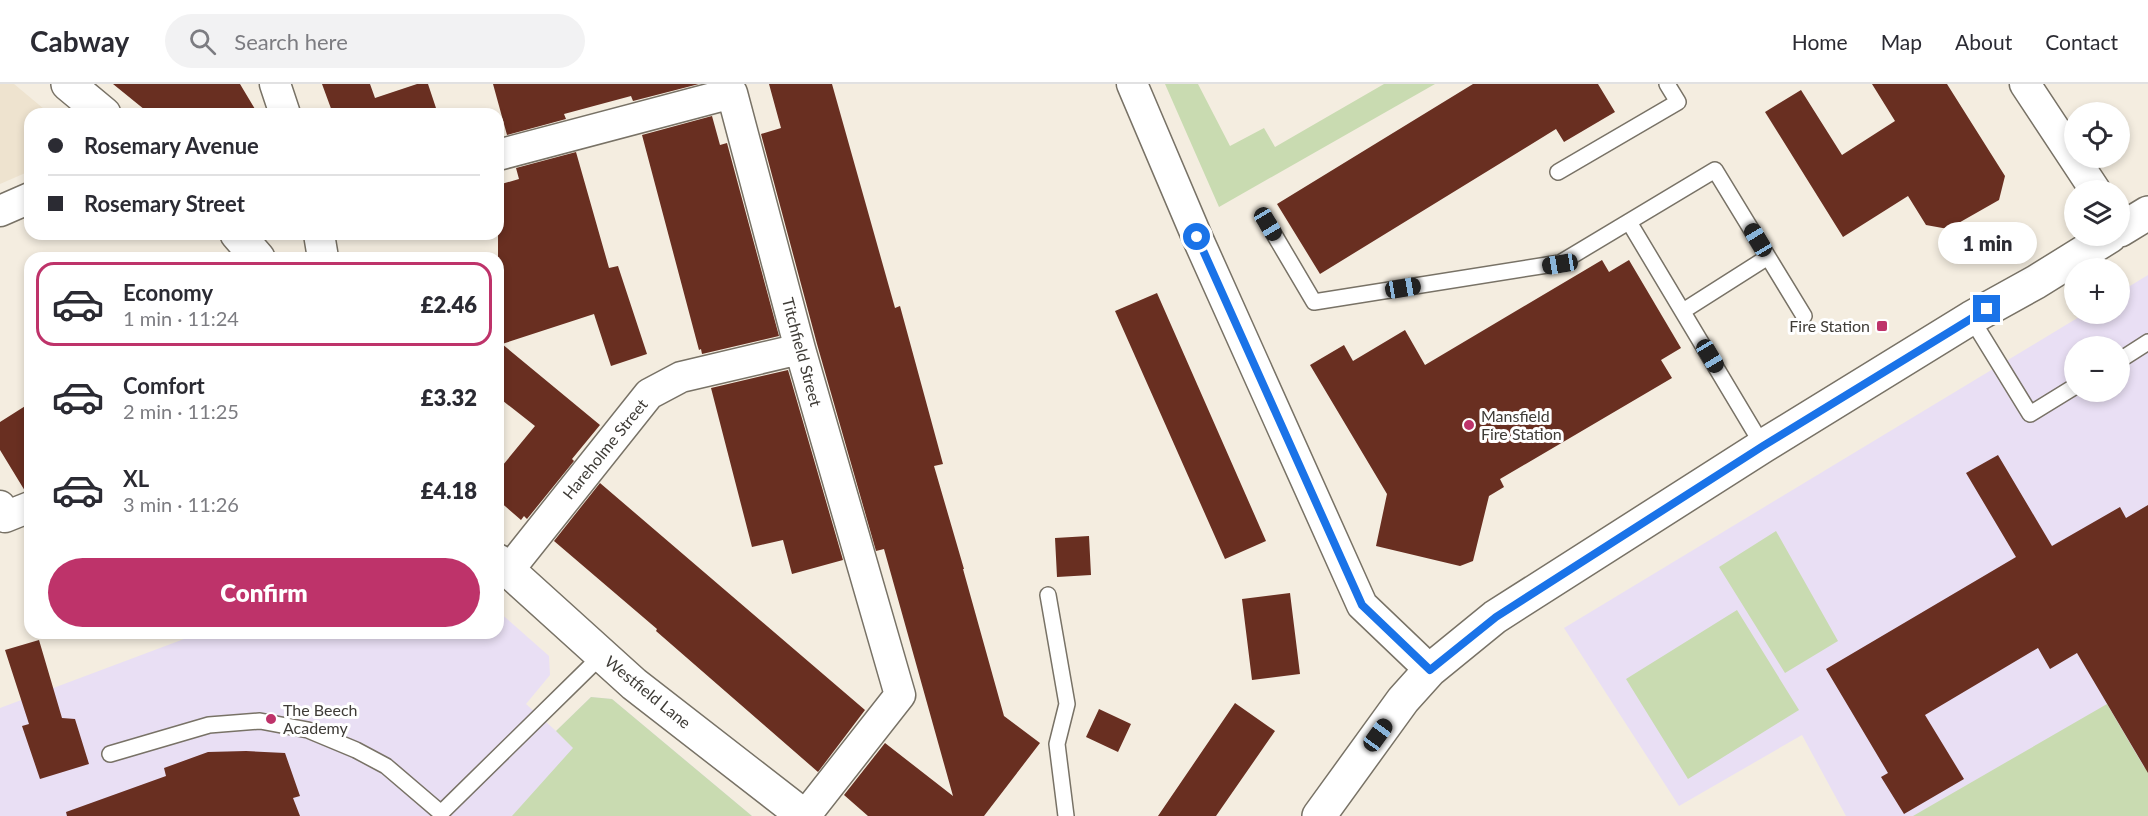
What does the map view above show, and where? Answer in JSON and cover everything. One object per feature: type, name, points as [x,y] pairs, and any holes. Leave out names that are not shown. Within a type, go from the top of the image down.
[{"type":"main road","points":[[68,84],[97,108]]},
{"type":"main road","points":[[2130,223],[2148,213]]},
{"type":"main road","points":[[242,240],[253,252]]},
{"type":"main road","points":[[1319,816],[1403,700],[1430,670],[1496,617],[1763,446],[1971,318],[2094,246]]},
{"type":"main road","name":"Westfield Lane","points":[[504,567],[634,684],[805,816]]},
{"type":"street","points":[[275,84],[283,108]]},
{"type":"street","points":[[1131,84],[1362,605],[1430,670]]},
{"type":"street","points":[[2025,84],[2088,180]]},
{"type":"street","name":"Titchfield Street","points":[[504,153],[732,93],[800,349],[900,695],[805,816]]},
{"type":"street","points":[[0,211],[24,201]]},
{"type":"street","name":"Hareholme Street","points":[[504,565],[649,394],[681,378],[800,349]]},
{"type":"lane","points":[[1558,172],[1678,102],[1668,84]]},
{"type":"lane","points":[[1268,224],[1314,302],[1560,264],[1715,170],[1804,316]]},
{"type":"lane","points":[[1629,222],[1763,446]]},
{"type":"lane","points":[[1683,311],[1768,257]]},
{"type":"lane","points":[[1971,318],[2030,414],[2064,393]]},
{"type":"lane","points":[[2130,354],[2148,342]]},
{"type":"lane","points":[[1048,595],[1067,704],[1058,744],[1066,816]]},
{"type":"lane","points":[[110,754],[209,725],[260,722],[309,730],[386,766],[441,813],[602,655]]},
{"type":"shaded area","points":[[0,84],[14,84],[43,108],[24,108],[24,174],[0,184]]},
{"type":"shaded area","points":[[2148,275],[2148,816],[1846,816],[1802,735],[1679,806],[1564,628],[2067,324],[2130,324],[2130,286]]},
{"type":"shaded area","name":"The Beech Academy","points":[[504,616],[549,656],[550,675],[526,704],[556,731],[591,697],[612,699],[752,816],[0,816],[0,708],[184,639],[504,639]]},
{"type":"green space","points":[[1165,84],[1198,84],[1230,146],[1264,128],[1275,147],[1384,84],[1435,84],[1219,207]]},
{"type":"green space","points":[[1776,531],[1838,641],[1785,673],[1719,567]]},
{"type":"green space","points":[[1737,610],[1799,710],[1688,779],[1626,679]]},
{"type":"green space","points":[[591,697],[612,699],[752,816],[512,816],[573,748],[556,731]]},
{"type":"green space","points":[[2107,704],[2144,767],[2148,765],[2148,816],[1913,816]]},
{"type":"building","points":[[113,84],[240,84],[254,108],[143,108]]},
{"type":"building","points":[[322,84],[370,84],[375,98],[417,84],[428,84],[436,108],[331,108]]},
{"type":"building","points":[[493,84],[699,84],[633,101],[631,96],[564,114],[566,119],[507,135],[504,108],[500,108]]},
{"type":"building","points":[[769,84],[832,84],[895,308],[900,306],[943,464],[934,466],[1004,716],[1040,743],[984,816],[868,816],[844,795],[885,743],[953,796],[884,549],[876,551],[817,344],[761,134],[781,128]]},
{"type":"building","points":[[1473,84],[1598,84],[1615,112],[1564,142],[1556,129],[1320,274],[1277,204]]},
{"type":"building","points":[[1872,84],[1947,84],[2005,176],[1999,200],[1948,229],[1926,225],[1908,196],[1843,237],[1765,112],[1801,90],[1842,155],[1895,121]]},
{"type":"building","points":[[712,116],[720,145],[727,143],[779,336],[702,354],[701,349],[699,350],[642,135]]},
{"type":"building","points":[[576,152],[609,268],[618,266],[647,354],[611,366],[594,314],[504,343],[504,252],[498,252],[498,240],[504,240],[504,183],[519,179],[516,168]]},
{"type":"building","name":"Mansfield Fire Station","points":[[1602,260],[1609,272],[1629,260],[1681,348],[1661,360],[1672,378],[1500,479],[1504,487],[1489,496],[1473,561],[1460,566],[1376,546],[1387,494],[1310,365],[1344,345],[1353,361],[1405,330],[1425,365]]},
{"type":"building","points":[[1157,293],[1266,541],[1225,559],[1115,311]]},
{"type":"building","points":[[504,346],[600,425],[527,519],[524,516],[521,520],[504,505],[504,464],[535,426],[504,402]]},
{"type":"building","points":[[788,370],[843,560],[792,574],[783,540],[752,547],[711,388]]},
{"type":"building","points":[[24,407],[24,489],[0,450],[0,422]]},
{"type":"building","points":[[1998,455],[2052,546],[2120,507],[2126,518],[2148,505],[2148,773],[2077,653],[2050,669],[2038,648],[1925,715],[1964,779],[1904,814],[1881,777],[1888,773],[1826,669],[2016,557],[1966,473]]},
{"type":"building","points":[[600,483],[865,710],[818,772],[554,541]]},
{"type":"building","points":[[1089,536],[1091,575],[1057,577],[1055,538]]},
{"type":"building","points":[[1290,593],[1300,674],[1252,680],[1242,599]]},
{"type":"building","points":[[39,640],[62,718],[75,719],[89,764],[40,779],[22,726],[29,724],[5,650]]},
{"type":"building","points":[[1235,703],[1275,731],[1216,816],[1158,816]]},
{"type":"building","points":[[1099,709],[1131,724],[1118,752],[1086,737]]},
{"type":"building","points":[[208,752],[285,753],[300,796],[293,798],[300,816],[67,816],[66,812],[166,776],[164,768]]},
{"type":"place","name":"Fire Station","points":[[1882,326]]},
{"type":"place","name":"Mansfield Fire Station","points":[[1469,425]]},
{"type":"place","name":"The Beech Academy","points":[[271,719]]},
{"type":"route","points":[[1197,237],[1362,605],[1430,670],[1496,617],[1763,446],[1987,309]]}]
